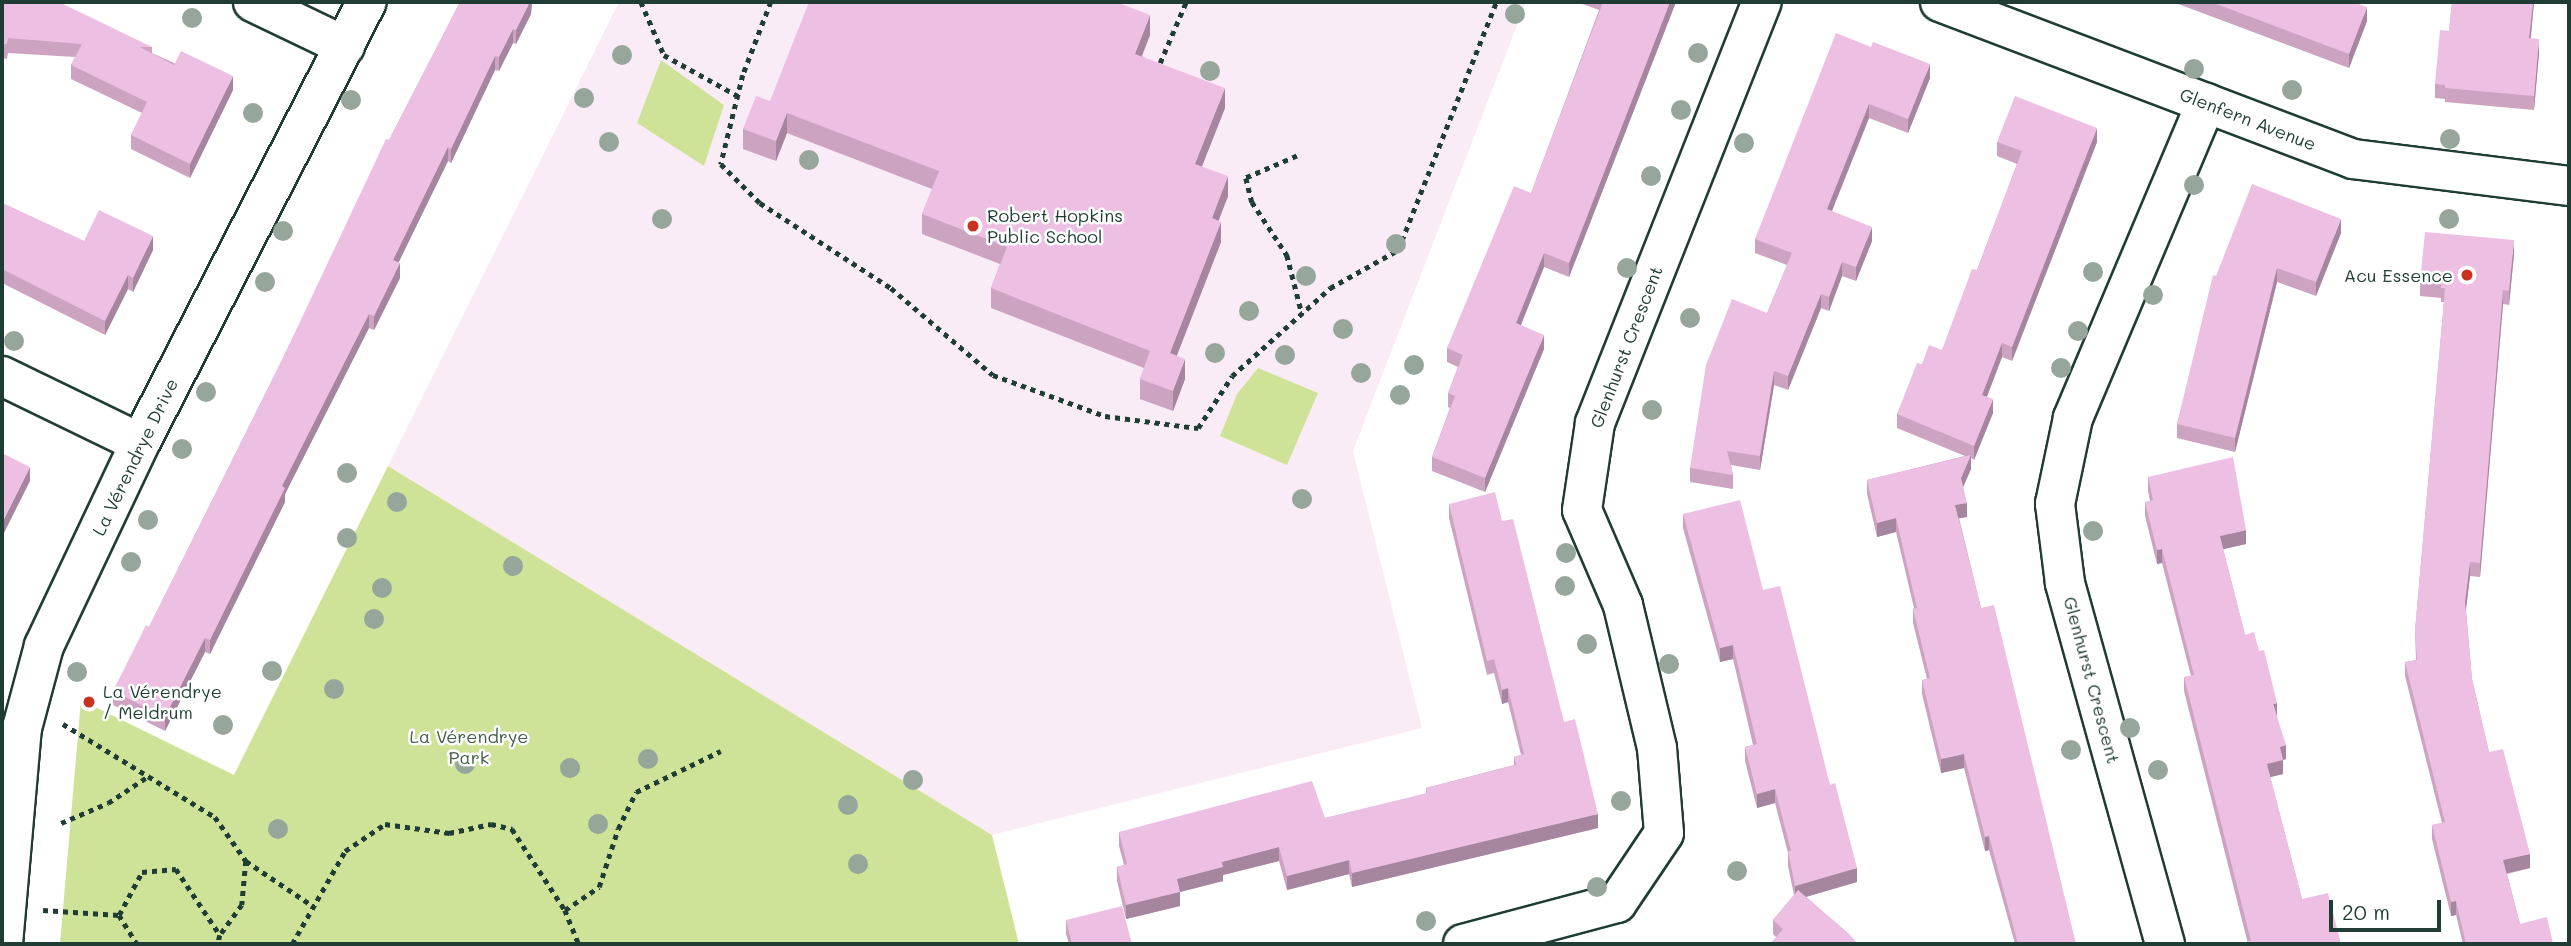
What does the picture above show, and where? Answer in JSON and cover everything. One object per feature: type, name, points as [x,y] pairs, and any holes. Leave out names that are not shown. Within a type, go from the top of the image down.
[{"type":"street","points":[[253,2],[345,46]]},
{"type":"street","name":"La Vérendrye Drive","points":[[3,944],[22,728],[44,646],[140,443],[367,2]]},
{"type":"street","name":"Glenhurst Crescent","points":[[1463,944],[1617,903],[1664,833],[1657,748],[1623,605],[1582,510],[1595,423],[1762,2]]},
{"type":"street","name":"Glenfern Avenue","points":[[1940,2],[2353,159],[2569,186]]},
{"type":"street","name":"Glenhurst Crescent","points":[[2165,944],[2065,583],[2055,503],[2073,418],[2206,103]]},
{"type":"street","points":[[2,376],[140,443]]},
{"type":"path","points":[[641,2],[664,55],[738,96]]},
{"type":"path","points":[[771,2],[738,96],[721,164],[760,203],[891,288],[993,375],[1105,416],[1198,428],[1232,376],[1331,288],[1398,250],[1496,2]]},
{"type":"path","points":[[1160,63],[1186,2]]},
{"type":"path","points":[[1297,156],[1246,178],[1252,202],[1287,255],[1303,315]]},
{"type":"path","points":[[27,709],[70,727],[215,817],[246,861],[313,906]]},
{"type":"path","points":[[565,910],[600,887],[618,829],[636,792],[721,751]]},
{"type":"path","points":[[61,823],[108,803],[150,775]]},
{"type":"path","points":[[292,944],[345,851],[385,824],[449,833],[491,824],[512,829],[565,910],[579,944]]},
{"type":"path","points":[[218,944],[220,935],[242,905],[246,861]]},
{"type":"path","points":[[118,915],[142,872],[176,869],[220,935]]},
{"type":"path","points":[[6,904],[54,912],[118,915]]},
{"type":"path","points":[[118,915],[137,944]]},
{"type":"shaded area","name":"Robert Hopkins Public School","points":[[619,2],[1526,2],[1353,451],[1422,728],[992,835],[388,466]]},
{"type":"green space","points":[[661,60],[724,105],[704,166],[637,123]]},
{"type":"green space","points":[[1258,368],[1318,393],[1287,465],[1220,436],[1237,394]]},
{"type":"green space","name":"La Vérendrye Park","points":[[388,466],[992,835],[1019,944],[60,944],[81,700],[234,775]]},
{"type":"building","points":[[2,2],[59,2],[152,47],[140,47],[174,65],[181,51],[233,76],[190,164],[131,135],[147,102],[71,65],[82,44],[8,38],[7,44],[2,44]]},
{"type":"building","points":[[460,2],[530,2],[499,57],[495,56],[451,149],[448,147],[393,260],[400,263],[374,316],[369,314],[282,486],[285,488],[210,640],[205,638],[165,717],[113,691],[146,625],[149,627],[282,360],[386,139],[389,140]]},
{"type":"building","points":[[809,2],[1116,2],[1150,15],[1135,54],[1225,88],[1195,164],[1228,176],[1212,218],[1221,222],[1170,353],[1185,359],[1173,391],[1140,379],[1150,351],[991,288],[1007,247],[922,214],[939,171],[787,113],[776,141],[743,129],[756,96],[770,101]]},
{"type":"building","points":[[1603,2],[1670,2],[1569,263],[1544,253],[1516,323],[1544,335],[1485,478],[1432,457],[1455,396],[1448,393],[1463,355],[1447,348],[1514,186],[1531,193]]},
{"type":"building","points":[[2211,2],[2353,2],[2367,7],[2349,54]]},
{"type":"building","points":[[2452,2],[2533,2],[2529,38],[2539,39],[2534,96],[2445,88],[2445,85],[2435,84],[2440,30],[2449,31]]},
{"type":"building","points":[[1836,33],[1871,47],[1873,42],[1930,64],[1908,119],[1869,104],[1827,209],[1872,227],[1856,267],[1842,262],[1829,297],[1821,294],[1788,376],[1774,371],[1760,456],[1727,451],[1733,475],[1690,468],[1706,365],[1732,299],[1767,313],[1792,253],[1755,239]]},
{"type":"building","points":[[2015,96],[2097,128],[2012,347],[2002,343],[1982,395],[1993,399],[1974,446],[1897,414],[1917,363],[1922,364],[1929,345],[1942,350],[1972,269],[1977,270],[2022,151],[1997,142]]},
{"type":"building","points":[[2252,184],[2341,219],[2316,282],[2277,268],[2235,438],[2177,424],[2213,275],[2216,276]]},
{"type":"building","points":[[2,203],[84,241],[99,210],[153,236],[133,278],[128,275],[105,321],[2,269]]},
{"type":"building","points":[[2425,232],[2514,240],[2509,291],[2503,290],[2480,563],[2470,562],[2465,602],[2472,679],[2489,752],[2503,749],[2530,854],[2503,860],[2520,924],[2547,917],[2553,944],[2466,944],[2456,901],[2451,902],[2432,825],[2445,822],[2405,662],[2417,660],[2415,631],[2445,288],[2441,288],[2441,284],[2420,282]]},
{"type":"building","points":[[2,453],[30,467],[2,523]]},
{"type":"building","points":[[1971,455],[1961,478],[1967,503],[1955,505],[1981,608],[1994,605],[2076,944],[2018,944],[1989,836],[1985,837],[1964,754],[1941,759],[1922,680],[1930,678],[1913,609],[1917,608],[1896,518],[1877,523],[1867,480]]},
{"type":"building","points":[[2233,457],[2246,530],[2220,536],[2245,635],[2254,632],[2259,651],[2264,650],[2277,703],[2273,704],[2286,745],[2280,747],[2283,760],[2267,764],[2302,899],[2328,893],[2341,944],[2249,944],[2248,941],[2251,941],[2184,677],[2194,675],[2162,549],[2157,550],[2145,502],[2153,500],[2148,477]]},
{"type":"building","points":[[1495,492],[1502,521],[1513,519],[1564,722],[1575,719],[1598,814],[1352,873],[1349,860],[1287,876],[1279,847],[1222,862],[1223,867],[1177,879],[1180,892],[1126,905],[1117,867],[1127,864],[1119,832],[1312,781],[1325,818],[1427,793],[1426,788],[1516,765],[1514,757],[1524,754],[1508,688],[1502,690],[1494,659],[1487,661],[1449,504]]},
{"type":"building","points":[[1740,500],[1763,590],[1780,586],[1830,785],[1835,783],[1857,868],[1795,886],[1788,851],[1791,851],[1775,789],[1757,794],[1745,747],[1757,744],[1733,645],[1720,648],[1683,514]]},
{"type":"building","points":[[1798,890],[1858,944],[1770,944],[1783,929],[1773,920]]},
{"type":"building","points":[[1122,906],[1132,944],[1072,944],[1066,920]]},
{"type":"place","name":"Robert Hopkins Public School","points":[[973,226]]},
{"type":"place","name":"Acu Essence","points":[[2467,275]]},
{"type":"place","name":"La Vérendrye / Meldrum","points":[[89,702]]}]
